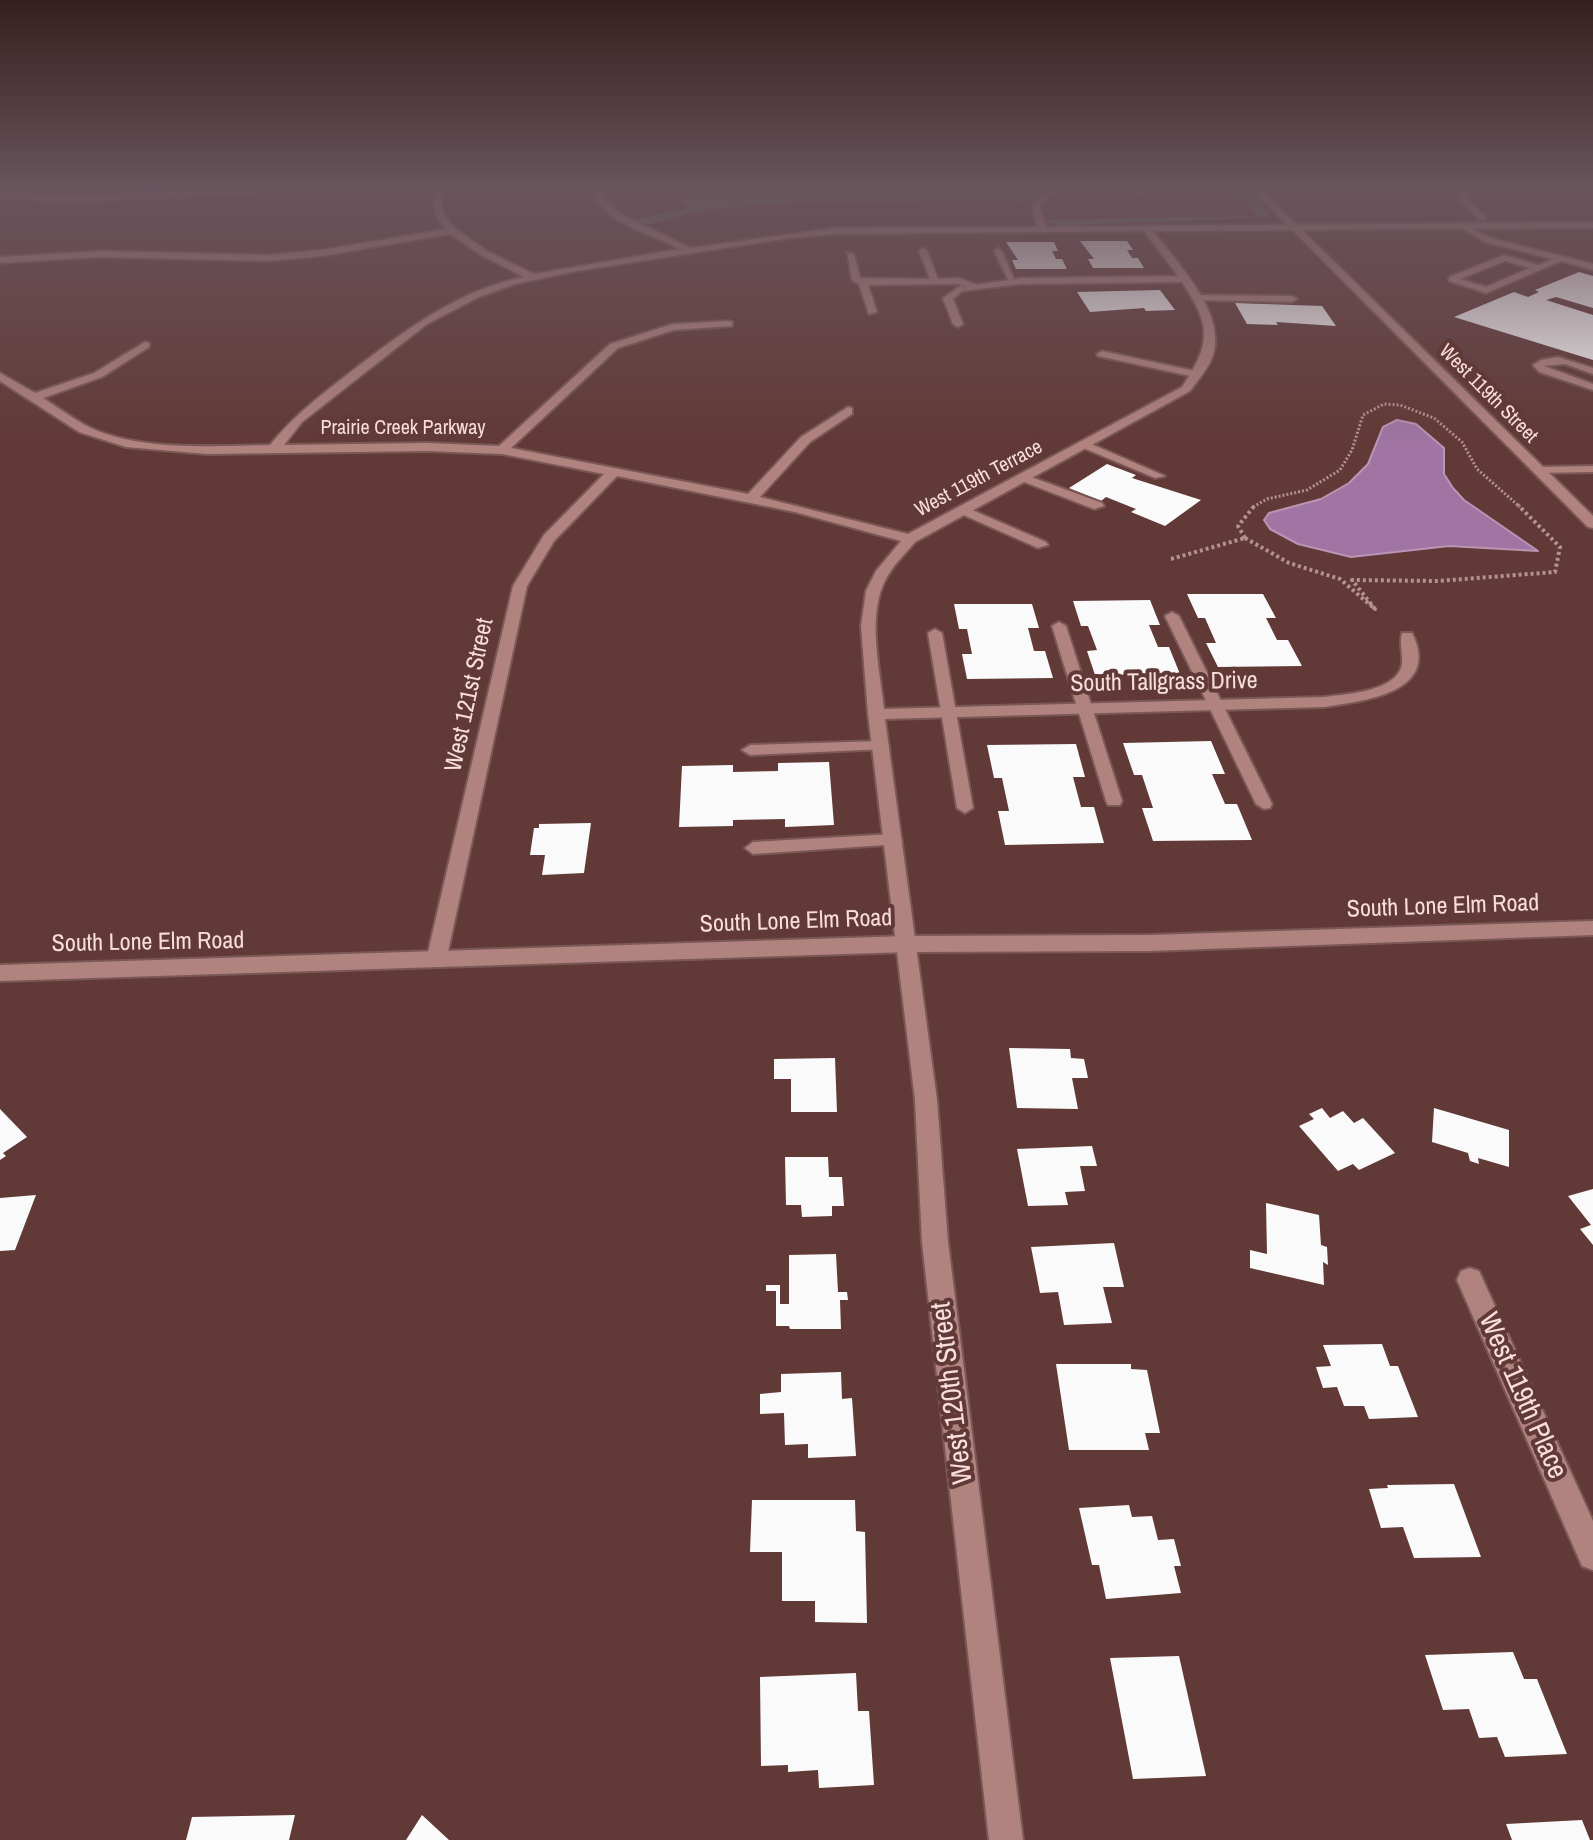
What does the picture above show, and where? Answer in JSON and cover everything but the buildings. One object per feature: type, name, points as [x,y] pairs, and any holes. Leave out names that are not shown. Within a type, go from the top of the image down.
[{"type":"street","points":[[526,274],[532,277]]},
{"type":"street","points":[[274,449],[298,419],[423,322],[466,298],[550,274]]},
{"type":"street","name":"West 119th Terrace","points":[[908,944],[876,714],[869,626],[873,591],[881,574],[910,539],[1186,389],[1208,353],[1210,323],[1198,298],[1178,274]]},
{"type":"street","name":"West 119th Street","points":[[1342,274],[1593,524]]},
{"type":"street","points":[[962,288],[1013,282],[1182,279]]},
{"type":"street","points":[[502,450],[614,346],[673,327],[728,324]]},
{"type":"street","points":[[33,398],[98,375],[145,345]]},
{"type":"street","name":"Prairie Creek Parkway","points":[[0,376],[83,429],[126,443],[187,450],[445,447],[502,450],[824,514],[910,539]]},
{"type":"street","points":[[751,499],[797,445],[819,426],[848,411]]},
{"type":"street","name":"West 121st Street","points":[[436,961],[520,586],[535,554],[552,531],[614,472]]},
{"type":"street","name":"South Tallgrass Drive","points":[[876,714],[1217,706],[1370,696],[1399,683],[1409,669],[1412,656],[1407,636]]},
{"type":"street","name":"South Lone Elm Road","points":[[0,973],[908,944],[1150,943],[1593,928]]},
{"type":"street","name":"West 120th Street","points":[[908,944],[926,1100],[935,1242],[1006,1840]]},
{"type":"street","name":"West 119th Place","points":[[1470,1280],[1593,1555]]},
{"type":"lane","points":[[855,274],[856,280],[863,282],[958,281],[977,286]]},
{"type":"lane","points":[[932,274],[935,281]]},
{"type":"lane","points":[[1009,274],[1013,282]]},
{"type":"lane","points":[[1465,274],[1452,279],[1486,290],[1525,274]]},
{"type":"lane","points":[[863,282],[872,312]]},
{"type":"lane","points":[[958,324],[948,298],[962,288]]},
{"type":"lane","points":[[1198,298],[1292,299]]},
{"type":"lane","points":[[1102,354],[1195,374]]},
{"type":"lane","points":[[1593,371],[1564,361],[1549,360],[1538,365],[1543,370],[1593,387]]},
{"type":"lane","points":[[1085,445],[1159,476]]},
{"type":"lane","points":[[1538,470],[1593,469]]},
{"type":"lane","points":[[1023,478],[1098,506]]},
{"type":"lane","points":[[963,510],[1042,545]]},
{"type":"lane","points":[[1172,616],[1264,804]]},
{"type":"lane","points":[[1059,626],[1114,801]]},
{"type":"lane","points":[[935,633],[965,808]]},
{"type":"lane","points":[[750,750],[881,746]]},
{"type":"lane","points":[[753,848],[894,840]]},
{"type":"path","points":[[1171,559],[1245,538],[1289,563],[1340,579],[1375,609],[1352,580],[1470,580],[1555,572],[1560,547],[1494,481],[1477,469],[1475,458],[1446,425],[1394,403],[1372,407],[1361,417],[1349,463],[1329,478],[1301,493],[1260,501],[1238,526],[1245,538]]},
{"type":"shaded area","points":[[1397,420],[1416,424],[1444,448],[1444,474],[1464,500],[1538,551],[1449,546],[1351,557],[1298,544],[1270,529],[1264,520],[1269,513],[1321,499],[1349,483],[1368,464],[1383,427]]}]
